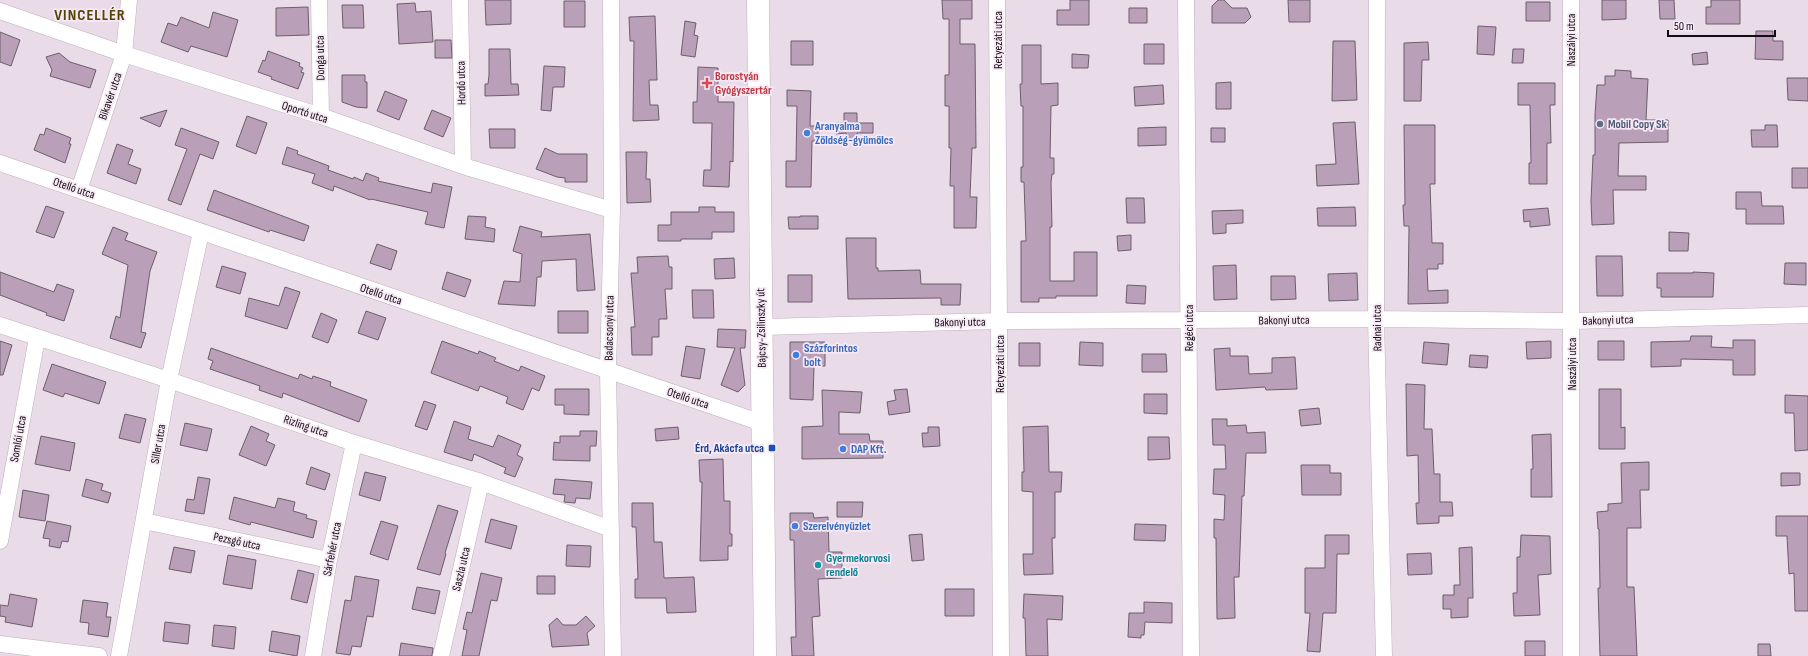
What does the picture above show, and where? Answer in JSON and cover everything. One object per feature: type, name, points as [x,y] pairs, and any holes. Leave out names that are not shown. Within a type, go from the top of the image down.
[{"type":"main road","name":"Bajcsy-Zsilinszky út","points":[[758,0],[765,656]]},
{"type":"street","name":"Bikavér utca","points":[[79,190],[124,54],[130,0]]},
{"type":"street","name":"Donga utca","points":[[319,0],[321,116]]},
{"type":"street","name":"Hordó utca","points":[[460,0],[463,166]]},
{"type":"street","name":"Badacsonyi utca","points":[[611,0],[612,210],[608,371],[613,656]]},
{"type":"street","name":"Retyezáti utca","points":[[997,0],[1001,656]]},
{"type":"street","name":"Regéci utca","points":[[1186,0],[1191,656]]},
{"type":"street","name":"Radnai utca","points":[[1377,0],[1376,319],[1384,656]]},
{"type":"street","name":"Naszályi utca","points":[[1571,0],[1571,656]]},
{"type":"street","name":"Oportó utca","points":[[0,11],[124,54],[321,116],[463,166],[612,210]]},
{"type":"street","name":"Otelló utca","points":[[0,163],[762,423]]},
{"type":"street","name":"Siller utca","points":[[119,656],[169,380],[201,232]]},
{"type":"street","name":"Bakonyi utca","points":[[761,327],[999,321],[1376,319],[1572,322],[1808,315]]},
{"type":"street","name":"Rizling utca","points":[[0,325],[169,380],[354,443],[481,482],[611,529]]},
{"type":"street","name":"Somlói utca","points":[[0,541],[37,338]]},
{"type":"street","name":"Sárfehér utca","points":[[313,656],[329,560],[354,443]]},
{"type":"street","name":"Saszla utca","points":[[441,656],[481,482]]},
{"type":"street","name":"Pezsgő utca","points":[[144,521],[329,560]]},
{"type":"street","points":[[0,644],[99,656]]},
{"type":"building","points":[[485,0],[511,0],[511,24],[486,25]]},
{"type":"building","points":[[942,0],[972,0],[972,19],[960,19],[960,44],[975,44],[976,148],[972,148],[970,197],[977,197],[976,228],[954,228],[954,186],[950,186],[951,148],[949,148],[949,106],[945,106],[945,75],[949,75],[949,19],[943,19]]},
{"type":"building","points":[[1070,0],[1089,0],[1089,25],[1057,25],[1057,10],[1070,10]]},
{"type":"building","points":[[1218,0],[1224,0],[1232,8],[1247,8],[1251,17],[1245,23],[1212,23],[1212,6]]},
{"type":"building","points":[[1288,0],[1310,0],[1310,22],[1289,22]]},
{"type":"building","points":[[1602,0],[1626,0],[1626,19],[1602,20]]},
{"type":"building","points":[[1659,0],[1674,0],[1675,19],[1660,19]]},
{"type":"building","points":[[1711,0],[1740,0],[1740,24],[1706,24],[1706,7],[1711,7]]},
{"type":"building","points":[[564,1],[585,1],[585,27],[564,27]]},
{"type":"building","points":[[1526,2],[1550,2],[1550,21],[1526,21]]},
{"type":"building","points":[[415,3],[416,12],[431,11],[433,42],[399,44],[397,4]]},
{"type":"building","points":[[342,5],[363,5],[364,28],[343,28]]},
{"type":"building","points":[[308,7],[309,35],[276,36],[276,8]]},
{"type":"building","points":[[1129,8],[1147,8],[1147,23],[1129,23]]},
{"type":"building","points":[[213,12],[238,20],[227,57],[191,46],[188,52],[161,42],[168,23],[177,26],[181,17],[209,28]]},
{"type":"building","points":[[655,16],[657,80],[649,80],[650,105],[658,105],[659,120],[633,121],[634,41],[630,41],[629,17]]},
{"type":"building","points":[[685,21],[696,23],[694,35],[698,36],[695,57],[681,55]]},
{"type":"building","points":[[1478,26],[1496,27],[1494,55],[1477,54]]},
{"type":"building","points":[[1756,31],[1773,31],[1773,41],[1783,41],[1783,60],[1755,59]]},
{"type":"building","points":[[0,32],[20,40],[11,66],[0,62]]},
{"type":"building","points":[[435,40],[451,40],[452,58],[435,58]]},
{"type":"building","points":[[791,41],[813,41],[813,65],[791,65]]},
{"type":"building","points":[[1333,41],[1355,41],[1357,100],[1332,101]]},
{"type":"building","points":[[1428,42],[1429,60],[1422,60],[1421,101],[1404,101],[1404,43]]},
{"type":"building","points":[[1144,44],[1164,44],[1164,64],[1144,64]]},
{"type":"building","points":[[1022,45],[1041,45],[1041,84],[1058,83],[1058,105],[1051,106],[1050,158],[1054,158],[1054,174],[1052,174],[1051,182],[1052,227],[1050,227],[1050,281],[1074,281],[1074,252],[1097,252],[1097,296],[1056,296],[1056,298],[1039,298],[1039,302],[1021,302],[1021,241],[1026,241],[1024,182],[1021,182],[1021,167],[1023,167],[1023,106],[1021,106],[1020,84],[1022,84]]},
{"type":"building","points":[[489,49],[510,49],[511,84],[518,84],[519,95],[485,96],[485,84],[488,84],[489,75]]},
{"type":"building","points":[[1513,49],[1524,49],[1523,63],[1512,63]]},
{"type":"building","points":[[268,51],[300,63],[299,66],[303,68],[301,72],[304,73],[298,89],[271,79],[272,77],[258,72],[263,60],[265,61]]},
{"type":"building","points":[[1707,52],[1708,64],[1693,65],[1692,54]]},
{"type":"building","points":[[59,53],[70,62],[96,70],[90,88],[50,76],[52,70],[46,57]]},
{"type":"building","points":[[1072,54],[1089,55],[1088,68],[1072,68]]},
{"type":"building","points":[[544,66],[565,67],[564,87],[553,87],[551,111],[541,110]]},
{"type":"building","points":[[698,67],[718,68],[718,102],[734,102],[733,162],[730,161],[729,187],[703,186],[704,170],[711,170],[712,123],[693,123],[693,102],[697,102]]},
{"type":"building","points":[[1615,70],[1631,71],[1631,78],[1648,79],[1646,120],[1668,120],[1668,142],[1619,143],[1618,176],[1646,176],[1646,190],[1613,190],[1614,224],[1592,225],[1591,201],[1593,155],[1595,155],[1597,85],[1605,85],[1605,76],[1615,76]]},
{"type":"building","points":[[342,75],[365,75],[365,82],[367,82],[367,108],[356,107],[342,102]]},
{"type":"building","points":[[1787,78],[1808,78],[1808,101],[1788,100]]},
{"type":"building","points":[[1231,82],[1231,109],[1216,109],[1216,83]]},
{"type":"building","points":[[1518,83],[1555,83],[1555,105],[1550,105],[1551,143],[1547,143],[1547,184],[1529,184],[1529,163],[1531,163],[1530,105],[1518,105]]},
{"type":"building","points":[[1163,85],[1164,104],[1135,106],[1134,87]]},
{"type":"building","points":[[787,90],[811,91],[810,126],[818,126],[818,141],[812,141],[811,187],[786,187],[786,161],[796,161],[797,106],[787,106]]},
{"type":"building","points":[[385,91],[407,100],[399,120],[377,111]]},
{"type":"building","points":[[167,110],[160,127],[140,118]]},
{"type":"building","points":[[432,110],[451,118],[443,137],[424,129]]},
{"type":"building","points":[[844,113],[857,113],[857,123],[873,123],[873,133],[857,133],[857,141],[846,141],[846,133],[836,134],[836,123],[844,123]]},
{"type":"building","points":[[247,116],[267,123],[256,154],[236,146]]},
{"type":"building","points":[[1355,122],[1359,184],[1317,186],[1316,165],[1336,164],[1333,123]]},
{"type":"building","points":[[1404,125],[1435,125],[1435,184],[1430,184],[1432,243],[1443,243],[1443,264],[1438,264],[1438,269],[1427,269],[1428,291],[1448,290],[1448,303],[1408,304],[1409,226],[1404,226],[1403,205],[1405,205]]},
{"type":"building","points":[[1765,125],[1777,125],[1778,147],[1752,147],[1751,130],[1765,130]]},
{"type":"building","points":[[1166,127],[1166,145],[1138,146],[1138,128]]},
{"type":"building","points":[[46,128],[71,138],[69,144],[71,144],[65,163],[34,150],[40,134],[44,135]]},
{"type":"building","points":[[181,128],[219,142],[213,159],[200,154],[181,205],[168,200],[187,149],[175,145]]},
{"type":"building","points":[[1211,128],[1225,128],[1225,142],[1211,142]]},
{"type":"building","points":[[489,129],[515,129],[515,148],[490,148]]},
{"type":"building","points":[[117,144],[133,150],[128,164],[141,169],[136,184],[107,173]]},
{"type":"building","points":[[287,147],[298,151],[297,154],[329,166],[328,170],[353,179],[354,177],[363,181],[366,173],[379,178],[378,181],[431,193],[433,183],[452,187],[444,228],[425,224],[428,212],[370,200],[334,186],[333,191],[312,183],[315,174],[282,164]]},
{"type":"building","points":[[545,148],[558,154],[587,154],[587,182],[565,182],[565,178],[557,177],[536,169]]},
{"type":"building","points":[[626,152],[647,152],[646,179],[650,179],[651,202],[627,203]]},
{"type":"building","points":[[1792,168],[1808,168],[1808,188],[1792,188]]},
{"type":"building","points":[[214,190],[309,226],[304,241],[270,230],[269,232],[207,210]]},
{"type":"building","points":[[1736,192],[1761,192],[1762,206],[1783,206],[1784,224],[1746,224],[1746,209],[1736,209]]},
{"type":"building","points":[[1126,198],[1144,198],[1145,223],[1127,223]]},
{"type":"building","points":[[46,206],[64,212],[54,238],[36,232]]},
{"type":"building","points":[[699,207],[715,207],[715,212],[734,212],[734,232],[712,232],[712,239],[658,241],[658,225],[671,225],[671,212],[699,212]]},
{"type":"building","points":[[1355,207],[1356,226],[1318,226],[1317,208]]},
{"type":"building","points":[[1548,208],[1550,225],[1530,227],[1530,221],[1524,222],[1523,210]]},
{"type":"building","points":[[1243,210],[1243,223],[1226,224],[1226,233],[1213,234],[1212,211]]},
{"type":"building","points":[[468,216],[486,217],[485,227],[495,229],[494,242],[465,239]]},
{"type":"building","points":[[818,216],[818,229],[789,229],[788,217]]},
{"type":"building","points":[[520,226],[542,232],[541,237],[590,234],[595,290],[577,291],[576,259],[542,261],[541,277],[537,277],[535,306],[498,304],[504,281],[520,282],[522,254],[513,251]]},
{"type":"building","points":[[113,227],[128,233],[125,240],[157,252],[150,271],[141,332],[146,333],[141,348],[110,338],[116,316],[120,318],[128,265],[102,254]]},
{"type":"building","points":[[1669,232],[1689,233],[1688,251],[1669,251]]},
{"type":"building","points":[[1131,235],[1131,250],[1118,251],[1117,236]]},
{"type":"building","points":[[846,238],[876,238],[876,268],[878,268],[878,271],[920,270],[921,284],[961,284],[960,305],[941,305],[941,298],[848,299]]},
{"type":"building","points":[[377,244],[397,251],[391,270],[370,263]]},
{"type":"building","points":[[668,256],[669,267],[672,267],[672,289],[665,289],[667,319],[659,319],[659,337],[652,337],[652,355],[632,355],[631,327],[635,327],[631,273],[638,273],[637,257]]},
{"type":"building","points":[[1596,256],[1622,256],[1623,296],[1597,296]]},
{"type":"building","points":[[734,258],[735,278],[715,279],[714,259]]},
{"type":"building","points":[[1785,263],[1806,263],[1806,285],[1784,284]]},
{"type":"building","points":[[1236,265],[1237,299],[1214,300],[1213,266]]},
{"type":"building","points":[[222,266],[246,273],[240,294],[216,287]]},
{"type":"building","points":[[0,272],[54,292],[57,284],[74,290],[64,321],[46,315],[47,313],[0,295]]},
{"type":"building","points":[[447,272],[471,280],[465,297],[442,289]]},
{"type":"building","points":[[1357,273],[1358,300],[1329,301],[1328,274]]},
{"type":"building","points":[[1657,273],[1714,273],[1713,297],[1661,297],[1661,288],[1657,288]]},
{"type":"building","points":[[788,275],[812,275],[812,302],[788,302]]},
{"type":"building","points":[[1271,276],[1295,276],[1296,299],[1271,300]]},
{"type":"building","points":[[1127,285],[1146,286],[1145,304],[1126,303]]},
{"type":"building","points":[[285,287],[300,292],[287,329],[245,316],[249,298],[279,306]]},
{"type":"building","points":[[692,290],[713,290],[714,318],[693,318]]},
{"type":"building","points":[[366,311],[386,318],[378,340],[358,333]]},
{"type":"building","points":[[558,311],[588,311],[588,333],[558,333]]},
{"type":"building","points":[[321,313],[337,320],[328,343],[312,337]]},
{"type":"building","points":[[718,329],[746,330],[745,348],[740,348],[745,385],[738,392],[721,385],[735,348],[717,347]]},
{"type":"building","points":[[1691,336],[1712,336],[1711,347],[1733,348],[1733,340],[1755,340],[1755,375],[1733,375],[1733,360],[1681,359],[1681,366],[1651,367],[1651,342],[1690,341]]},
{"type":"building","points":[[0,341],[12,345],[3,375],[0,375]]},
{"type":"building","points":[[442,341],[478,354],[479,351],[496,358],[494,361],[519,371],[521,366],[545,376],[539,391],[532,388],[523,410],[506,403],[508,397],[480,386],[478,391],[431,373]]},
{"type":"building","points":[[1551,341],[1551,358],[1527,359],[1526,342]]},
{"type":"building","points":[[1598,341],[1624,341],[1624,360],[1598,360]]},
{"type":"building","points":[[790,342],[825,342],[825,366],[814,366],[813,400],[790,399]]},
{"type":"building","points":[[1080,342],[1103,343],[1103,366],[1079,365]]},
{"type":"building","points":[[1424,342],[1449,344],[1447,365],[1422,363]]},
{"type":"building","points":[[1019,343],[1040,343],[1040,366],[1019,366]]},
{"type":"building","points":[[686,346],[705,349],[700,379],[681,376]]},
{"type":"building","points":[[211,348],[298,379],[300,374],[312,379],[313,376],[331,382],[330,386],[367,400],[359,422],[283,393],[282,398],[259,390],[260,386],[210,369],[213,361],[208,359]]},
{"type":"building","points":[[1230,348],[1230,356],[1248,356],[1249,374],[1272,373],[1272,358],[1295,357],[1297,389],[1266,390],[1265,387],[1216,390],[1214,349]]},
{"type":"building","points":[[1142,354],[1166,354],[1167,372],[1142,372]]},
{"type":"building","points":[[1470,355],[1488,356],[1487,368],[1469,367]]},
{"type":"building","points":[[52,364],[106,382],[99,404],[65,393],[63,397],[43,390]]},
{"type":"building","points":[[1406,384],[1425,385],[1424,429],[1432,429],[1434,474],[1440,474],[1440,502],[1452,502],[1453,516],[1439,516],[1439,523],[1417,524],[1416,503],[1419,503],[1418,455],[1407,456]]},
{"type":"building","points":[[555,389],[589,389],[589,415],[564,414],[564,405],[555,405]]},
{"type":"building","points":[[907,389],[910,412],[889,415],[887,402],[896,400],[894,390]]},
{"type":"building","points":[[1599,389],[1621,389],[1621,428],[1625,427],[1625,449],[1599,449]]},
{"type":"building","name":"DAP Kft.","points":[[822,390],[862,392],[860,413],[839,412],[839,434],[869,434],[870,441],[883,441],[883,458],[802,459],[802,427],[823,426]]},
{"type":"building","points":[[1144,394],[1167,394],[1167,414],[1144,413]]},
{"type":"building","points":[[1785,395],[1808,396],[1808,450],[1795,451],[1794,413],[1785,413]]},
{"type":"building","points":[[424,401],[436,405],[427,430],[415,426]]},
{"type":"building","points":[[1319,408],[1321,424],[1301,426],[1299,410]]},
{"type":"building","points":[[125,414],[146,419],[140,443],[119,438]]},
{"type":"building","points":[[1212,419],[1227,419],[1227,426],[1246,425],[1247,433],[1265,432],[1266,453],[1246,453],[1244,496],[1242,496],[1239,577],[1234,577],[1235,618],[1217,619],[1216,538],[1214,538],[1214,519],[1224,520],[1225,495],[1213,494],[1214,469],[1226,469],[1225,445],[1213,445]]},
{"type":"building","points":[[454,421],[471,427],[468,439],[493,447],[498,435],[521,445],[517,455],[523,458],[515,477],[504,473],[506,468],[474,454],[472,461],[444,452]]},
{"type":"building","points":[[185,423],[212,429],[207,451],[180,445]]},
{"type":"building","points":[[251,426],[269,434],[266,441],[275,445],[266,466],[239,455]]},
{"type":"building","points":[[1048,426],[1049,472],[1062,472],[1061,492],[1055,492],[1055,538],[1052,538],[1053,574],[1024,575],[1023,554],[1033,554],[1033,492],[1022,491],[1022,472],[1024,472],[1023,427]]},
{"type":"building","points":[[678,427],[679,439],[656,441],[655,429]]},
{"type":"building","points":[[928,427],[939,427],[940,446],[923,447],[922,433],[928,433]]},
{"type":"building","points":[[580,431],[597,431],[596,446],[590,446],[590,461],[553,460],[554,442],[560,443],[560,436],[580,436]]},
{"type":"building","points":[[1551,434],[1552,497],[1531,497],[1531,469],[1533,469],[1532,435]]},
{"type":"building","points":[[41,436],[75,443],[70,471],[35,464]]},
{"type":"building","points":[[1148,437],[1169,437],[1170,459],[1148,460]]},
{"type":"building","points":[[723,459],[724,501],[730,501],[730,534],[732,534],[732,546],[728,546],[728,560],[700,561],[702,482],[700,482],[699,460]]},
{"type":"building","points":[[1649,462],[1649,490],[1640,490],[1641,528],[1627,528],[1627,587],[1634,587],[1637,656],[1600,656],[1598,588],[1600,588],[1599,529],[1597,512],[1608,511],[1608,504],[1622,503],[1621,463]]},
{"type":"building","points":[[1301,465],[1330,465],[1330,473],[1341,473],[1341,495],[1302,495]]},
{"type":"building","points":[[311,467],[330,474],[325,490],[306,484]]},
{"type":"building","points":[[365,472],[386,477],[380,501],[359,495]]},
{"type":"building","points":[[1781,473],[1800,473],[1800,485],[1781,486]]},
{"type":"building","points":[[198,477],[210,479],[204,514],[185,511],[187,499],[194,500]]},
{"type":"building","points":[[86,479],[103,484],[101,490],[111,493],[108,503],[82,496]]},
{"type":"building","points":[[555,479],[592,482],[590,499],[576,498],[575,503],[564,502],[565,495],[553,494]]},
{"type":"building","points":[[23,490],[49,495],[45,521],[19,517]]},
{"type":"building","points":[[234,497],[275,508],[278,498],[295,502],[293,511],[307,515],[306,518],[317,521],[313,538],[251,522],[250,525],[229,519]]},
{"type":"building","points":[[837,502],[863,502],[862,517],[837,517]]},
{"type":"building","points":[[632,503],[653,503],[654,542],[662,542],[664,578],[694,577],[696,612],[667,613],[666,598],[635,598],[635,579],[638,579],[636,527],[632,527]]},
{"type":"building","points":[[438,505],[458,511],[440,575],[417,569]]},
{"type":"building","points":[[790,513],[813,513],[814,518],[828,517],[829,552],[842,552],[842,578],[818,579],[820,616],[812,617],[814,656],[792,656],[791,637],[796,637],[794,540],[790,540]]},
{"type":"building","points":[[1776,516],[1808,516],[1808,611],[1795,611],[1794,573],[1789,574],[1787,536],[1776,536]]},
{"type":"building","points":[[491,519],[517,526],[511,549],[485,542]]},
{"type":"building","points":[[47,521],[71,526],[68,542],[62,541],[60,548],[49,546],[50,539],[43,538]]},
{"type":"building","points":[[381,521],[398,526],[388,560],[370,554]]},
{"type":"building","points":[[1135,524],[1166,525],[1165,541],[1134,540]]},
{"type":"building","points":[[922,534],[924,560],[912,561],[909,535]]},
{"type":"building","points":[[1325,535],[1349,535],[1349,554],[1337,554],[1336,613],[1323,613],[1320,652],[1307,651],[1310,613],[1305,613],[1305,568],[1325,568]]},
{"type":"building","points":[[1521,535],[1550,536],[1551,574],[1538,575],[1540,615],[1514,616],[1513,593],[1517,593],[1517,557],[1520,557]]},
{"type":"building","points":[[567,545],[591,546],[590,567],[566,566]]},
{"type":"building","points":[[174,547],[195,551],[191,573],[169,569]]},
{"type":"building","points":[[1472,547],[1473,598],[1468,598],[1468,617],[1451,618],[1451,609],[1443,609],[1443,595],[1454,595],[1454,585],[1460,585],[1459,548]]},
{"type":"building","points":[[1431,553],[1432,574],[1408,575],[1407,554]]},
{"type":"building","points":[[228,555],[256,560],[252,589],[223,584]]},
{"type":"building","points":[[298,570],[314,574],[307,603],[291,599]]},
{"type":"building","points":[[481,573],[502,578],[497,601],[491,600],[479,656],[462,656],[467,630],[463,629],[467,612],[472,613]]},
{"type":"building","points":[[355,576],[379,580],[373,617],[367,616],[361,647],[352,646],[350,655],[336,653],[345,600],[351,601]]},
{"type":"building","points":[[537,576],[555,576],[555,594],[537,594]]},
{"type":"building","points":[[417,587],[440,591],[435,614],[412,609]]},
{"type":"building","points":[[945,589],[974,589],[974,616],[945,616]]},
{"type":"building","points":[[10,594],[37,599],[32,627],[5,622],[6,617],[0,616],[0,605],[8,606]]},
{"type":"building","points":[[1024,594],[1063,596],[1062,620],[1047,619],[1048,656],[1026,656],[1025,618],[1023,618]]},
{"type":"building","points":[[83,600],[108,603],[106,617],[111,617],[108,637],[88,634],[89,623],[80,622]]},
{"type":"building","points":[[1144,602],[1172,603],[1172,623],[1145,622],[1144,635],[1141,635],[1141,638],[1128,637],[1129,613],[1144,613]]},
{"type":"building","points":[[586,616],[595,626],[587,633],[589,645],[552,647],[549,625],[557,618],[563,625],[576,625]]},
{"type":"building","points":[[165,622],[190,625],[188,644],[163,641]]},
{"type":"building","points":[[214,625],[236,627],[234,649],[212,646]]},
{"type":"building","points":[[272,631],[300,636],[297,656],[269,651]]},
{"type":"building","points":[[1525,641],[1545,641],[1545,656],[1525,656]]},
{"type":"building","points":[[401,643],[433,648],[432,656],[399,656]]},
{"type":"building","points":[[1758,644],[1770,644],[1771,656],[1758,656]]},
{"type":"place","name":"Borostyán Gyógyszertár","points":[[707,83]]},
{"type":"place","name":"Mobil Copy Sk","points":[[1600,124]]},
{"type":"place","name":"Aranyalma Zöldség-gyümölcs","points":[[807,133]]},
{"type":"place","name":"Százforintos bolt","points":[[796,355]]},
{"type":"place","name":"Érd, Akácfa utca","points":[[772,448]]},
{"type":"place","name":"DAP Kft.","points":[[843,449]]},
{"type":"place","name":"Szerelvényüzlet","points":[[795,526]]},
{"type":"place","name":"Gyermekorvosi rendelő","points":[[818,565]]},
{"type":"district","name":"VINCELLÉR","points":[[90,14]]}]
